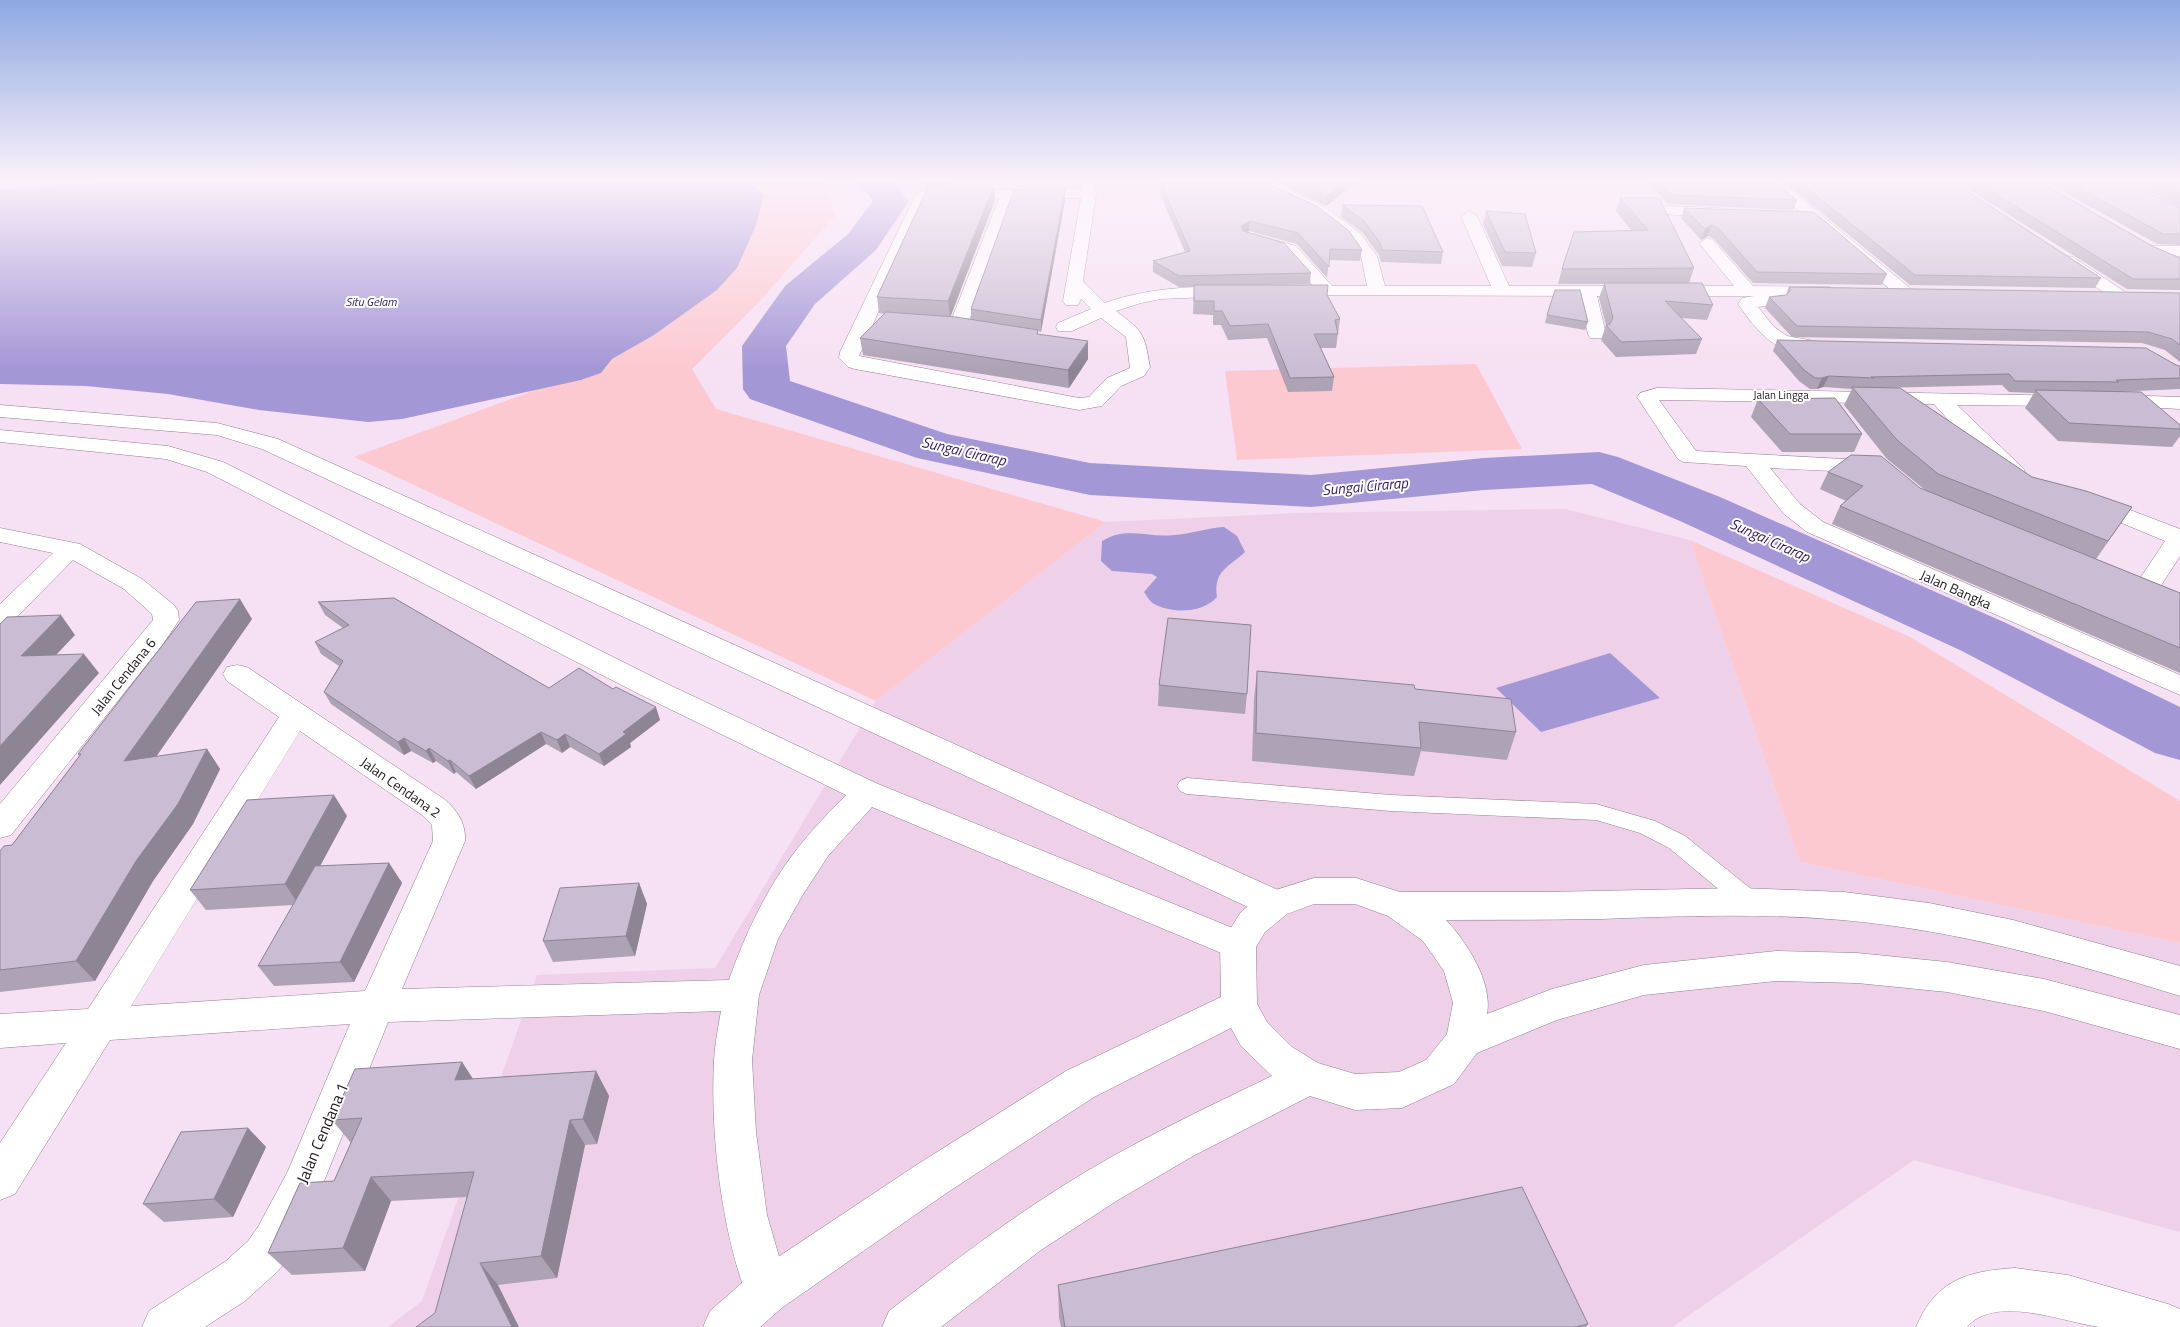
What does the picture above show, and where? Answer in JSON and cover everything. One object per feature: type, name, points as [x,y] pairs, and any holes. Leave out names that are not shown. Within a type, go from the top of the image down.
[{"type":"street","points":[[900,244],[849,355],[850,360],[855,363],[1086,404],[1095,402],[1114,382],[1137,372],[1140,367],[1135,336],[1102,310],[1076,283]]},
{"type":"street","points":[[958,326],[985,244]]},
{"type":"street","points":[[1052,340],[1058,337],[1065,327],[1076,283],[1077,260],[1081,244]]},
{"type":"street","points":[[1272,244],[1290,249],[1327,290]]},
{"type":"street","points":[[1359,244],[1369,256],[1377,290]]},
{"type":"street","points":[[1481,244],[1502,290]]},
{"type":"street","points":[[1708,244],[1747,297],[1772,337],[1782,343],[1827,346]]},
{"type":"street","points":[[1846,244],[1907,298],[1874,292]]},
{"type":"street","points":[[2140,244],[2180,266]]},
{"type":"street","points":[[2152,251],[2180,251]]},
{"type":"street","points":[[2057,255],[2130,302]]},
{"type":"street","points":[[1065,327],[1102,310],[1137,298],[1166,293],[1248,291]]},
{"type":"street","points":[[1275,291],[1587,291],[1747,297]]},
{"type":"street","points":[[1587,291],[1597,334]]},
{"type":"street","points":[[2092,296],[2130,302]]},
{"type":"street","points":[[1747,297],[1748,302],[1843,297]]},
{"type":"street","points":[[2110,311],[2130,302]]},
{"type":"street","points":[[865,320],[883,321]]},
{"type":"street","points":[[940,325],[978,330]]},
{"type":"street","name":"Jalan Lingga","points":[[1860,443],[1884,472],[1697,458],[1688,456],[1647,397],[1652,394],[1824,395],[2180,403]]},
{"type":"street","points":[[1824,395],[1842,419]]},
{"type":"street","points":[[1939,398],[1997,457],[2015,470],[2033,479]]},
{"type":"street","points":[[0,411],[217,430],[244,435],[270,444],[1275,904]]},
{"type":"street","points":[[0,436],[168,453],[215,467],[649,687],[867,792],[1238,945]]},
{"type":"street","name":"Jalan Bangka","points":[[1754,462],[1792,509],[1815,527],[2180,686]]},
{"type":"street","points":[[2075,496],[2180,538],[2144,592]]},
{"type":"street","name":"Jalan Cendana 6","points":[[0,535],[71,549],[133,584],[165,611],[166,620],[154,638],[0,826]]},
{"type":"street","points":[[0,619],[71,549]]},
{"type":"street","name":"Jalan Cendana 2","points":[[237,674],[433,807],[448,820],[450,830],[449,841],[376,1006]]},
{"type":"street","points":[[0,1180],[101,1024],[296,714]]},
{"type":"street","points":[[767,1291],[746,1215],[736,1132],[733,1060],[741,995],[762,936],[790,887],[817,846],[867,792]]},
{"type":"street","points":[[1314,891],[1356,891],[1400,906],[1435,931],[1460,965],[1471,1003],[1464,1041],[1440,1072],[1402,1090],[1355,1092],[1308,1078],[1279,1059],[1254,1034],[1239,1006],[1238,945],[1253,922],[1275,904],[1314,891]]},
{"type":"street","points":[[1400,906],[1567,906],[1748,900],[1844,906],[1924,915],[2032,940],[2180,981]]},
{"type":"street","points":[[1464,1041],[1552,1005],[1644,980],[1776,966],[1858,968],[1947,977],[2044,995],[2180,1032]]},
{"type":"street","points":[[0,1030],[376,1006],[741,995]]},
{"type":"street","name":"Jalan Cendana 1","points":[[165,1327],[249,1269],[264,1255],[272,1243],[293,1204],[376,1006]]},
{"type":"street","points":[[726,1327],[767,1291],[933,1178],[1080,1084],[1239,1006]]},
{"type":"street","points":[[905,1327],[985,1264],[1102,1185],[1222,1120],[1308,1078]]},
{"type":"street","points":[[1938,1327],[1949,1313],[1966,1298],[1990,1292],[2030,1291],[2080,1300],[2168,1327]]},
{"type":"lane","points":[[1186,786],[1391,803],[1596,812],[1646,827],[1676,842],[1748,900]]},
{"type":"shaded area","points":[[743,244],[810,244],[760,301],[692,369],[716,409],[1106,522],[876,701],[354,457],[546,386],[581,380],[601,373],[612,359],[654,335],[717,290],[737,268]]},
{"type":"shaded area","points":[[1476,364],[1522,449],[1237,460],[1225,371]]},
{"type":"shaded area","points":[[1565,509],[1690,540],[1800,862],[2180,943],[2180,1232],[1914,1160],[1672,1327],[388,1327],[422,1301],[537,975],[715,968],[876,701],[1106,522],[1296,513]]},
{"type":"shaded area","points":[[1690,540],[1910,637],[2180,801],[2180,943],[1800,862]]},
{"type":"water","name":"Situ Gelam","points":[[0,244],[748,244],[737,268],[717,290],[654,335],[612,359],[601,373],[581,380],[402,419],[368,422],[259,410],[168,394],[86,386],[0,384]]},
{"type":"water","points":[[1224,527],[1237,536],[1245,552],[1220,575],[1216,588],[1217,597],[1196,609],[1170,609],[1154,604],[1144,592],[1157,577],[1152,574],[1112,571],[1101,561],[1102,541],[1120,534],[1164,536]]},
{"type":"water","points":[[1610,653],[1660,698],[1541,732],[1496,688]]},
{"type":"building","points":[[902,244],[971,244],[948,301],[877,297]]},
{"type":"building","points":[[995,244],[1055,244],[1041,320],[971,309]]},
{"type":"building","points":[[1187,244],[1285,244],[1311,273],[1179,276],[1153,261],[1190,251]]},
{"type":"building","points":[[1308,244],[1358,244],[1362,250],[1330,249],[1329,267]]},
{"type":"building","points":[[1380,244],[1439,244],[1443,252],[1382,250]]},
{"type":"building","points":[[1501,244],[1533,244],[1536,253],[1505,252]]},
{"type":"building","points":[[1570,244],[1682,244],[1694,268],[1562,269]]},
{"type":"building","points":[[1732,244],[1852,244],[1887,274],[1757,272]]},
{"type":"building","points":[[1876,244],[2048,244],[2101,278],[1915,275]]},
{"type":"building","points":[[2076,244],[2148,244],[2180,258],[2180,279],[2133,279]]},
{"type":"building","points":[[1604,283],[1702,283],[1713,305],[1665,301],[1702,339],[1621,342],[1606,325],[1610,324],[1613,318]]},
{"type":"building","points":[[1194,285],[1328,285],[1327,295],[1340,319],[1335,320],[1338,334],[1314,334],[1334,377],[1290,378],[1268,324],[1230,326],[1222,311],[1214,311],[1214,301],[1194,301]]},
{"type":"building","points":[[1789,287],[2180,293],[2180,345],[2172,339],[2148,332],[1797,326],[1769,297],[1786,295],[1790,291]]},
{"type":"building","points":[[1555,290],[1580,290],[1588,322],[1547,315]]},
{"type":"building","points":[[886,312],[956,317],[1038,330],[1037,334],[1088,341],[1068,370],[860,338]]},
{"type":"building","points":[[1777,340],[2146,348],[2180,366],[2180,378],[2116,380],[2119,382],[2015,381],[2009,374],[1871,377],[1874,378],[1829,376],[1815,378],[1804,370]]},
{"type":"building","points":[[1852,387],[1900,388],[2032,477],[2086,491],[2132,507],[2108,541],[1938,474],[1897,440]]},
{"type":"building","points":[[2035,390],[2141,392],[2180,425],[2180,429],[2069,423]]},
{"type":"building","points":[[1835,398],[1862,434],[1790,434],[1758,399]]},
{"type":"building","points":[[1851,455],[1881,456],[1920,488],[2180,593],[2180,648],[1840,506],[1863,486],[1828,472]]},
{"type":"building","points":[[394,598],[549,688],[579,668],[613,689],[616,687],[656,707],[623,732],[626,734],[599,754],[565,734],[557,740],[541,732],[469,776],[450,760],[448,761],[429,748],[426,751],[404,738],[398,742],[324,692],[343,661],[315,642],[349,625],[318,602]]},
{"type":"building","points":[[240,599],[124,761],[207,749],[178,804],[136,861],[76,961],[0,970],[0,851],[4,846],[12,845],[81,754],[78,754],[196,602]]},
{"type":"building","points":[[61,615],[21,656],[84,654],[0,746],[0,624],[7,617]]},
{"type":"building","points":[[1168,618],[1251,625],[1247,694],[1159,685]]},
{"type":"building","points":[[1257,671],[1414,685],[1415,689],[1511,699],[1516,732],[1419,722],[1421,748],[1256,733]]},
{"type":"building","points":[[334,795],[285,884],[190,890],[247,800]]},
{"type":"building","points":[[389,863],[340,962],[258,966],[315,866]]},
{"type":"building","points":[[639,883],[626,936],[543,941],[560,888]]},
{"type":"building","points":[[462,1062],[455,1080],[596,1071],[583,1119],[570,1120],[541,1256],[480,1263],[512,1327],[416,1327],[435,1313],[474,1172],[371,1177],[343,1248],[268,1253],[300,1183],[334,1181],[362,1118],[332,1120],[355,1069]]},
{"type":"building","points":[[248,1128],[214,1199],[143,1204],[181,1132]]},
{"type":"building","points":[[1522,1187],[1588,1324],[1575,1327],[1065,1327],[1058,1285]]},
{"type":"waterway","name":"Sungai Cirarap","points":[[860,244],[800,295],[764,346],[767,389],[935,447],[1090,479],[1311,491],[1484,474],[1599,468],[1700,509],[1984,637],[2180,736]]}]
